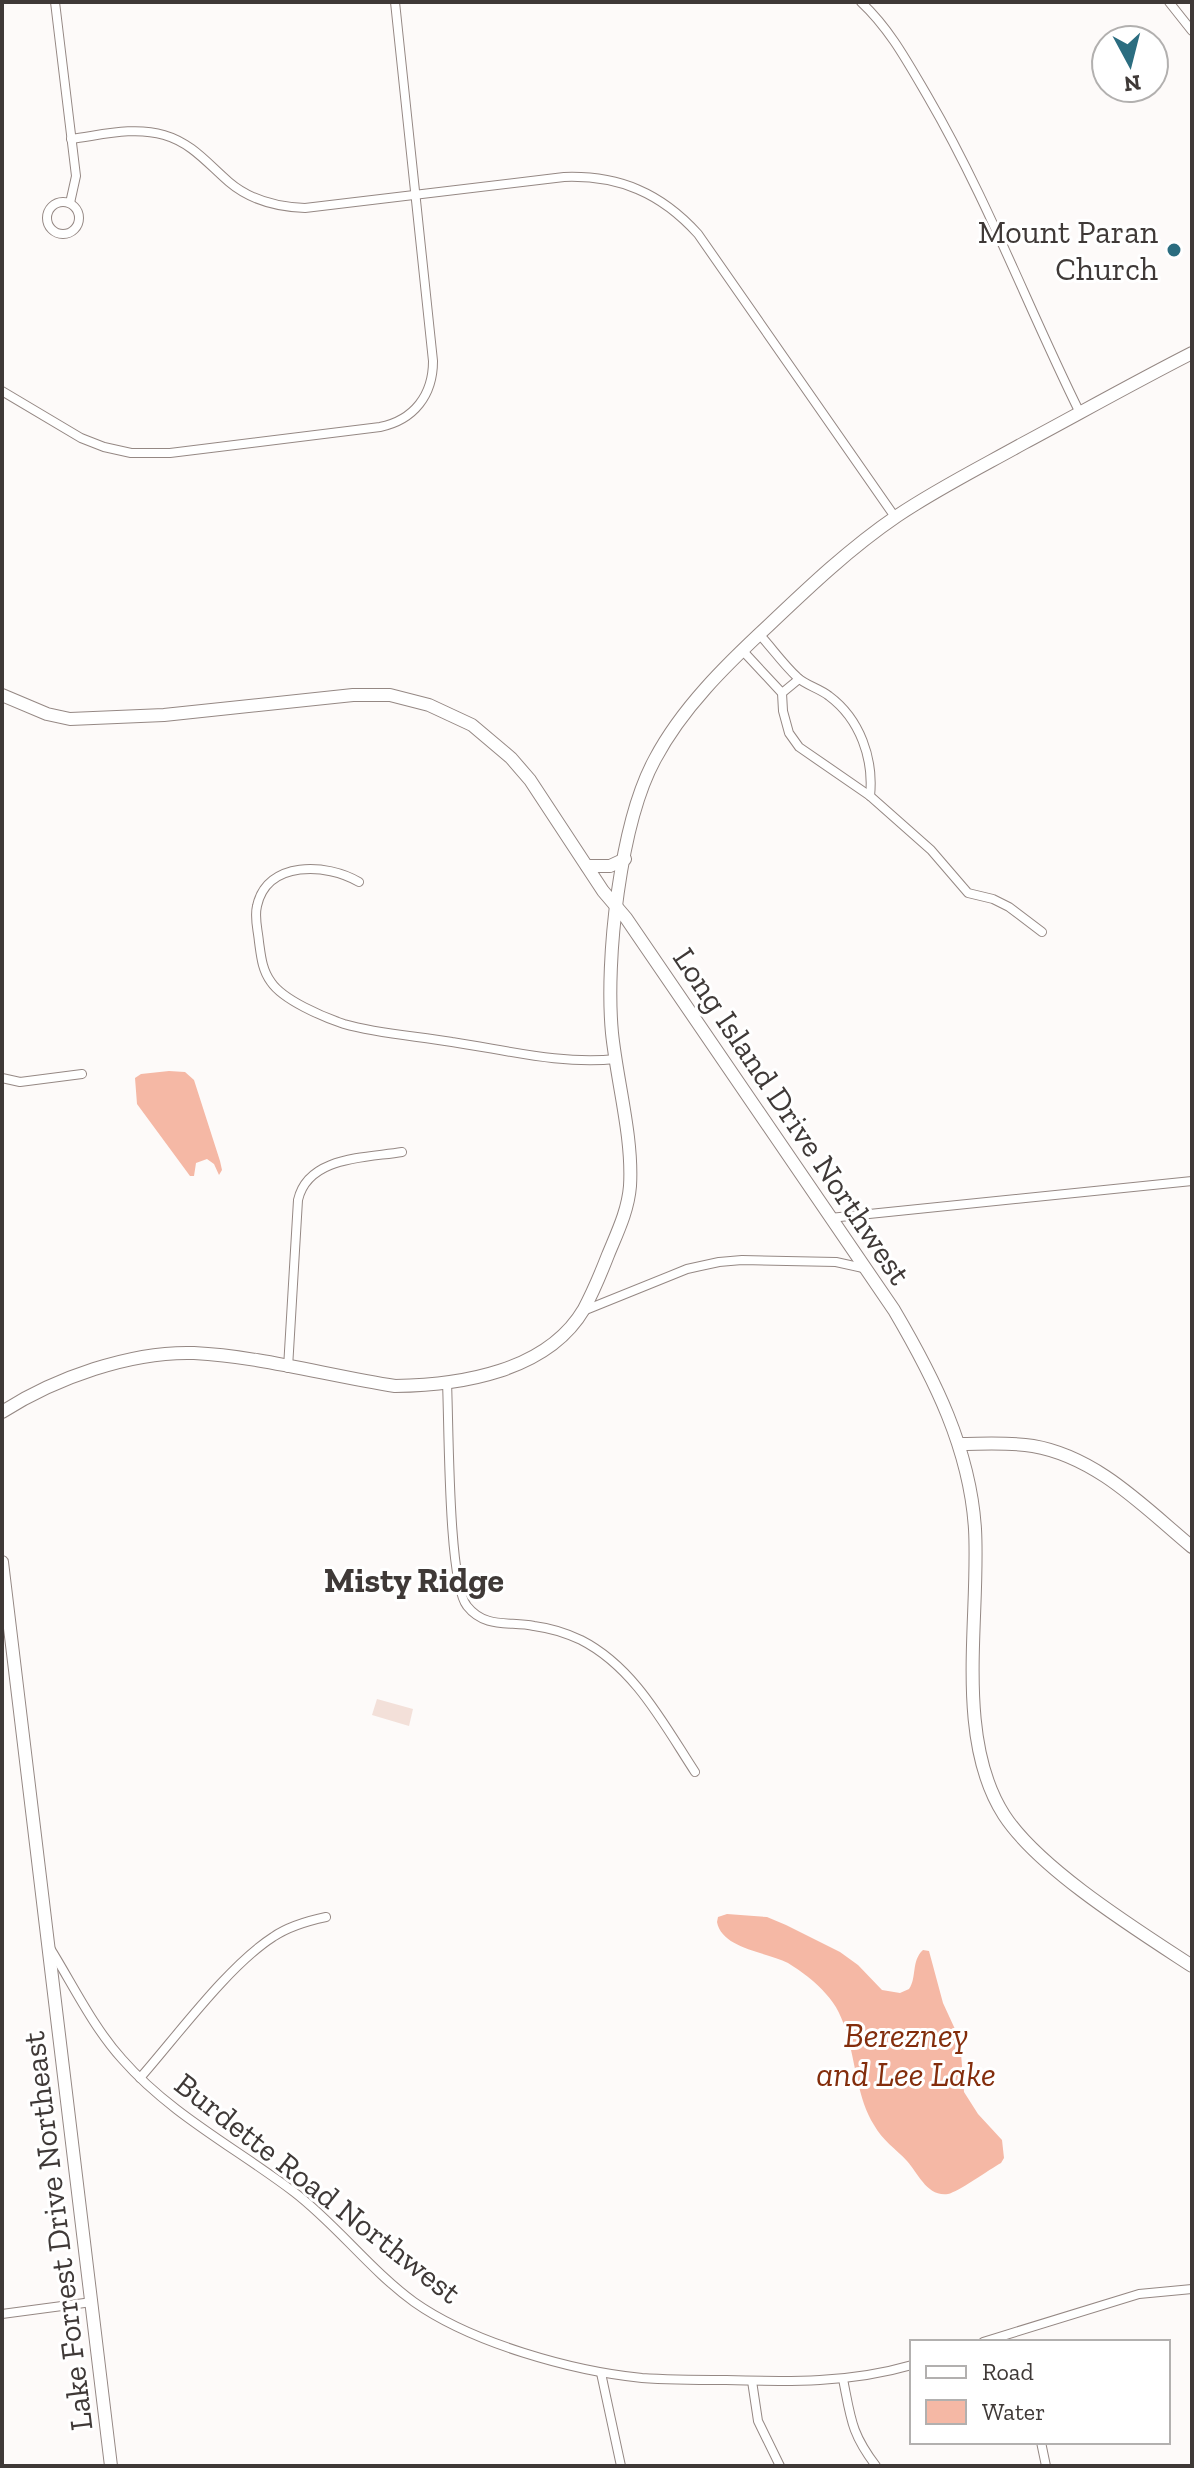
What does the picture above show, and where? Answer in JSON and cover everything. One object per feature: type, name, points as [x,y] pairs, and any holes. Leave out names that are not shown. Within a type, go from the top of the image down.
[{"type":"street","points":[[55,2],[76,176],[70,203]]},
{"type":"street","points":[[2,391],[81,438],[104,447],[150,454],[380,427],[407,417],[424,397],[433,373],[395,2]]},
{"type":"street","points":[[861,2],[897,44],[959,151],[1080,413]]},
{"type":"street","points":[[1169,2],[1192,31]]},
{"type":"street","points":[[71,139],[131,131],[167,136],[196,151],[242,192],[287,207],[305,208],[585,176],[626,183],[663,201],[698,234],[895,517]]},
{"type":"street","points":[[59,202],[70,203],[77,209],[78,225],[73,231],[59,234],[51,230],[46,223],[51,206],[59,202]]},
{"type":"street","points":[[2,1412],[22,1399],[79,1375],[143,1357],[195,1353],[395,1386],[447,1383],[501,1370],[529,1358],[559,1338],[583,1311],[623,1218],[630,1186],[611,989],[617,907],[634,813],[653,762],[672,730],[742,650],[823,574],[895,517],[1192,353]]},
{"type":"street","points":[[759,634],[799,679],[832,698],[854,722],[869,760],[870,796]]},
{"type":"street","points":[[742,650],[782,693],[789,733],[799,747],[870,796],[931,850],[968,893],[993,899],[1009,907],[1042,932]]},
{"type":"street","points":[[782,693],[799,679]]},
{"type":"street","name":"Long Island Drive Northwest","points":[[2,695],[47,714],[70,719],[167,715],[353,695],[390,695],[450,713],[472,725],[511,758],[530,780],[894,1310],[940,1395],[959,1444],[975,1528],[975,1718],[993,1795],[1019,1835],[1037,1853],[1122,1918],[1192,1966]]},
{"type":"street","points":[[587,866],[610,866],[625,859]]},
{"type":"street","points":[[359,882],[335,870],[310,868],[281,875],[263,890],[256,915],[262,962],[269,981],[283,995],[327,1017],[362,1028],[568,1060],[616,1059]]},
{"type":"street","points":[[2,1078],[20,1082],[82,1074]]},
{"type":"street","points":[[288,1368],[298,1200],[303,1184],[314,1172],[328,1165],[402,1152]]},
{"type":"street","points":[[829,1218],[1192,1181]]},
{"type":"street","points":[[583,1311],[687,1269],[719,1262],[836,1262],[863,1268]]},
{"type":"street","points":[[447,1383],[456,1574],[465,1605],[489,1622],[531,1625],[557,1631],[600,1651],[634,1682],[695,1772]]},
{"type":"street","points":[[959,1444],[1032,1446],[1085,1463],[1112,1480],[1189,1540]]},
{"type":"street","name":"Lake Forrest Drive Northeast","points":[[2,1562],[111,2466]]},
{"type":"street","points":[[140,2078],[257,1949],[291,1927],[326,1917]]},
{"type":"street","name":"Burdette Road Northwest","points":[[48,1943],[103,2035],[140,2078],[185,2116],[309,2204],[415,2303],[454,2324],[494,2342],[552,2361],[601,2373],[643,2378],[801,2383],[843,2379],[910,2365]]},
{"type":"street","points":[[1007,2338],[1139,2294],[1192,2289]]},
{"type":"street","points":[[2,2314],[92,2302]]},
{"type":"street","points":[[601,2373],[621,2466]]},
{"type":"street","points":[[843,2379],[853,2431],[858,2443],[876,2466]]},
{"type":"street","points":[[752,2381],[758,2421],[780,2466]]},
{"type":"street","points":[[1041,2444],[1046,2466]]},
{"type":"shaded area","points":[[377,1699],[413,1709],[409,1726],[372,1715]]},
{"type":"water","points":[[185,1072],[194,1080],[220,1161],[222,1170],[219,1175],[214,1164],[207,1159],[196,1163],[194,1176],[190,1176],[137,1104],[135,1078],[141,1074]]},
{"type":"water","name":"Berezney and Lee Lake","points":[[727,1914],[767,1917],[786,1925],[840,1952],[858,1965],[882,1990],[900,1993],[909,1989],[919,1954],[923,1950],[929,1951],[943,2003],[960,2040],[964,2092],[978,2114],[1002,2140],[1004,2158],[1001,2163],[948,2194],[929,2188],[881,2135],[866,2110],[848,2039],[836,2007],[818,1985],[793,1966],[727,1938],[717,1922],[718,1917]]},
{"type":"place","name":"Mount Paran Church","points":[[1174,250]]},
{"type":"district","name":"Misty Ridge","points":[[414,1580]]}]
